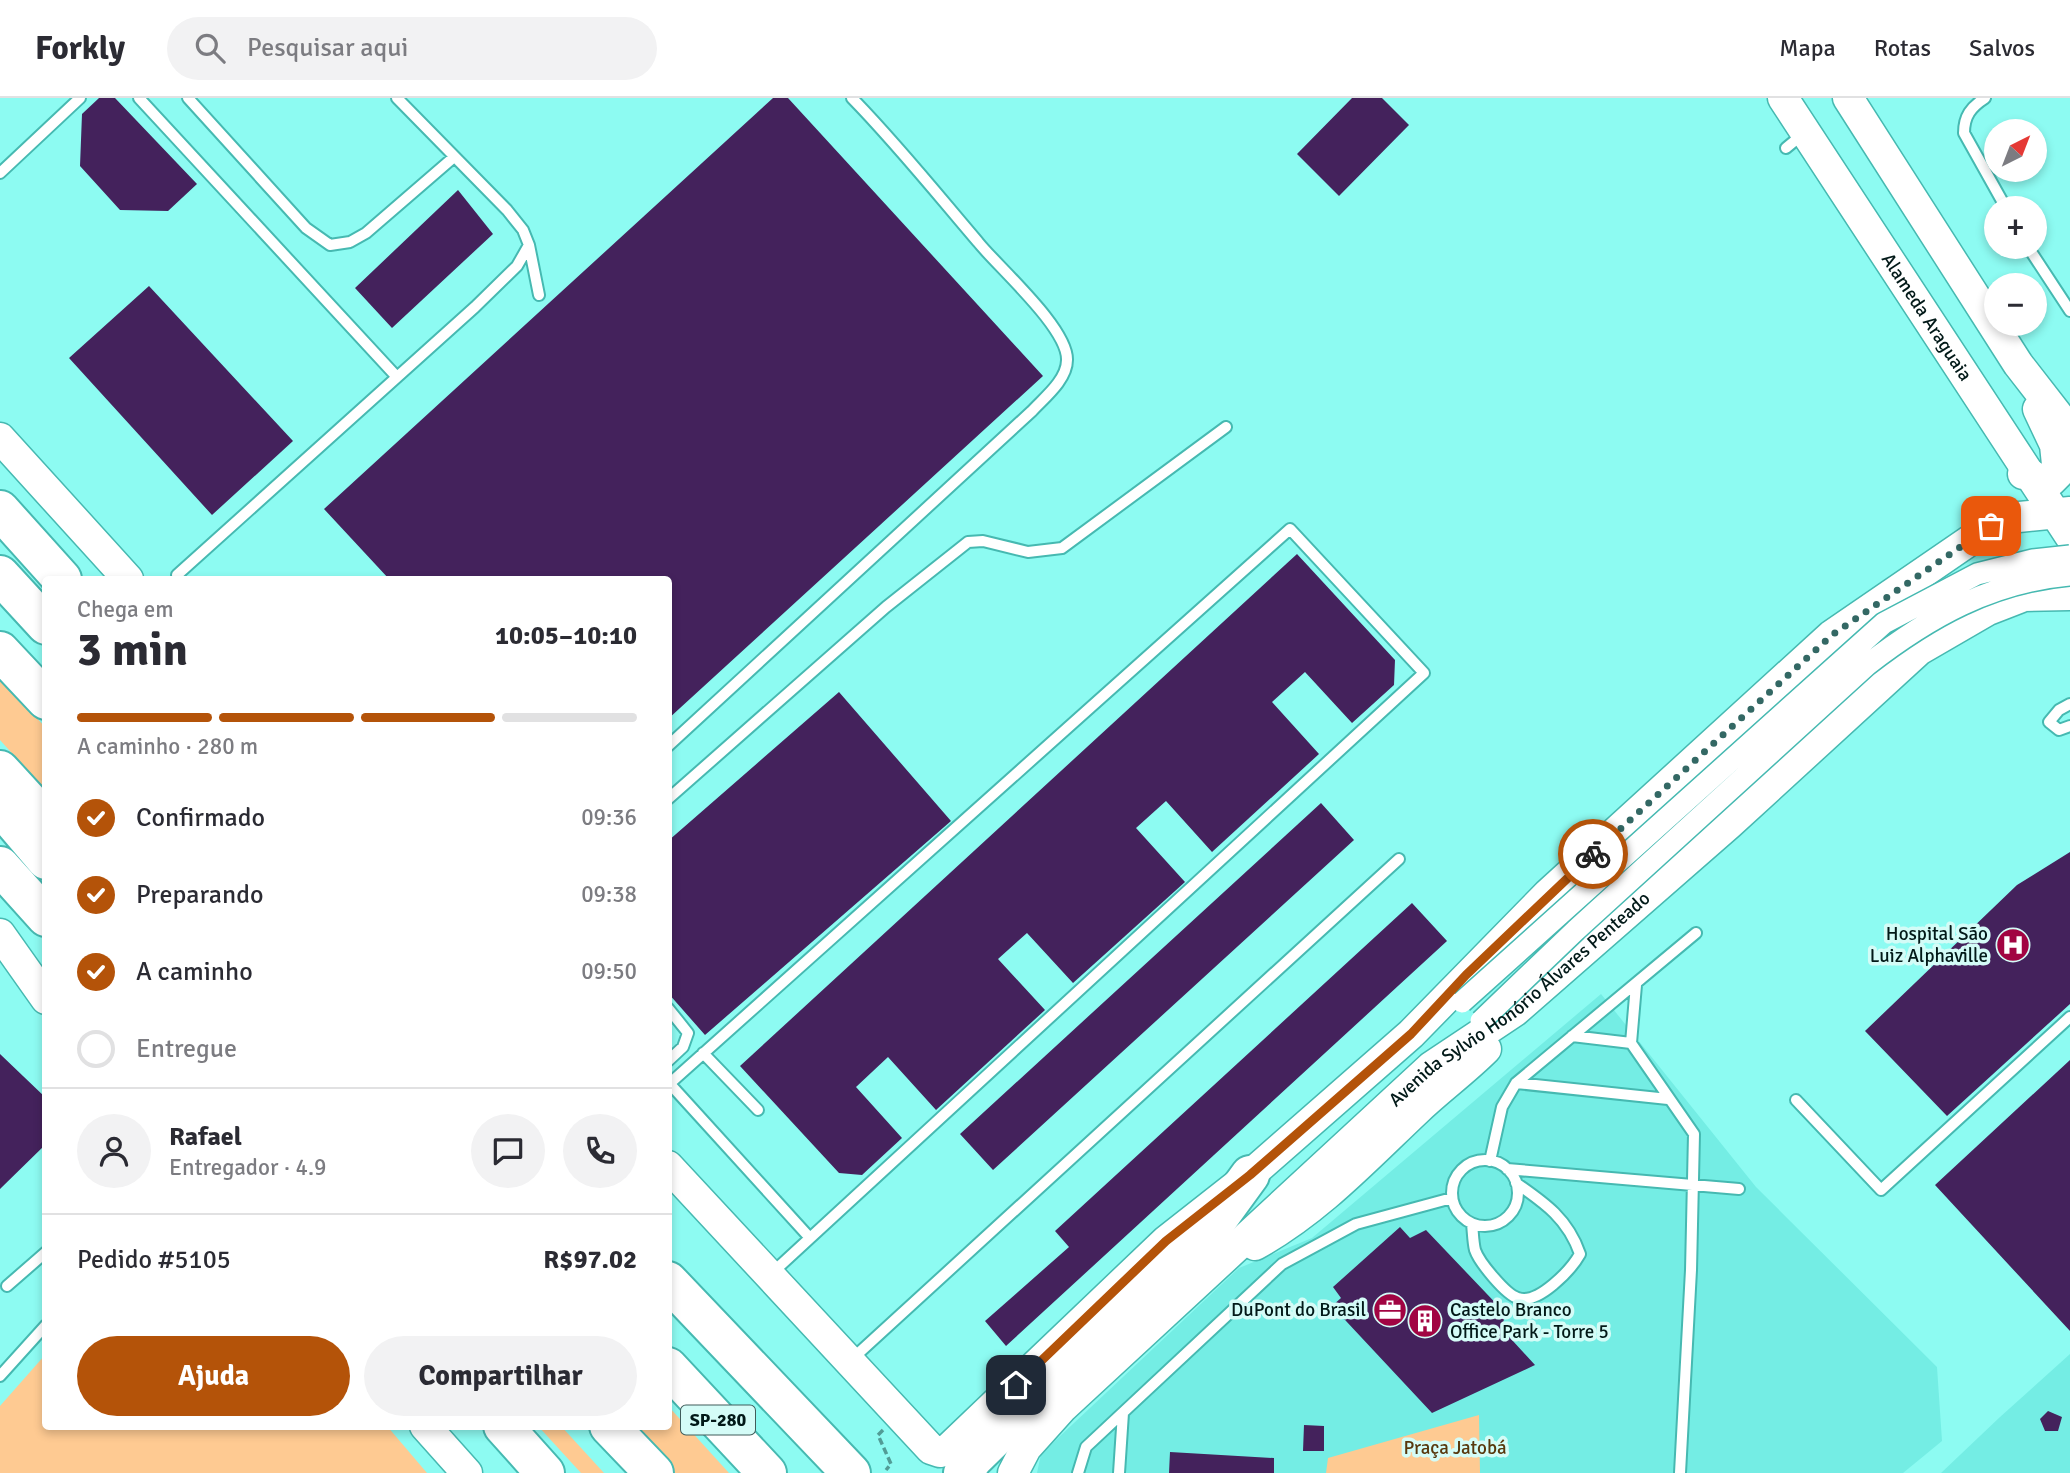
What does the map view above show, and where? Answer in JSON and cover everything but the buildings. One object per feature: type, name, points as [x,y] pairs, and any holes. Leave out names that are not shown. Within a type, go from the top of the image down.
[{"type":"highway","points":[[0,510],[59,576]]},
{"type":"highway","points":[[0,575],[42,621]]},
{"type":"highway","points":[[0,651],[42,696]]},
{"type":"highway","points":[[0,770],[42,816]]},
{"type":"highway","points":[[0,806],[42,855]]},
{"type":"highway","points":[[0,866],[42,913]]},
{"type":"highway","points":[[962,1473],[972,1459],[1218,1219],[1250,1175]]},
{"type":"highway","points":[[672,1285],[868,1471]]},
{"type":"highway","name":"SP-280","points":[[672,1371],[767,1473]]},
{"type":"highway","points":[[507,1430],[545,1473]]},
{"type":"highway","points":[[530,1430],[568,1473]]},
{"type":"highway","points":[[613,1430],[654,1473]]},
{"type":"street","name":"Alameda Araguaia","points":[[1783,98],[1796,140],[2024,470],[2065,520]]},
{"type":"street","points":[[1848,98],[2018,364],[2070,431]]},
{"type":"street","points":[[2018,364],[2055,445],[2059,468],[2056,479],[2051,481],[2038,479],[2024,470],[2009,518],[2065,520]]},
{"type":"street","points":[[0,438],[125,576]]},
{"type":"street","name":"Avenida Sylvio Honório Álvares Penteado","points":[[900,1415],[931,1449],[940,1452],[947,1450],[1166,1241],[1250,1175],[1411,1034],[1548,894],[1832,635],[1991,526],[2009,518]]},
{"type":"street","points":[[1462,1002],[1884,623],[1977,574],[2033,560],[2070,556]]},
{"type":"street","points":[[1481,1021],[1857,674],[1908,634],[1978,595],[2017,582],[2070,575]]},
{"type":"street","name":"Avenida Sylvio Honório Álvares Penteado","points":[[1013,1473],[1026,1448],[1062,1408],[1208,1270],[1431,1067],[1516,1011],[1729,824],[1904,663],[1944,634],[2024,596],[2070,595]]},
{"type":"street","points":[[1864,611],[1904,663]]},
{"type":"street","points":[[0,934],[42,993]]},
{"type":"street","points":[[0,961],[42,1006]]},
{"type":"street","points":[[672,1170],[900,1415]]},
{"type":"street","points":[[429,1430],[467,1473]]},
{"type":"lane","points":[[0,173],[80,98]]},
{"type":"lane","points":[[139,98],[396,376]]},
{"type":"lane","points":[[188,98],[306,228],[330,245],[350,242],[366,233],[454,157]]},
{"type":"lane","points":[[397,98],[507,210],[523,230],[529,245],[539,295]]},
{"type":"lane","points":[[672,743],[1031,411],[1060,380],[1067,359],[1060,339],[1022,288],[852,98]]},
{"type":"lane","points":[[1985,98],[1973,106],[1964,121],[1964,133],[1999,196]]},
{"type":"lane","points":[[177,575],[517,267],[529,245]]},
{"type":"lane","points":[[2036,259],[2070,311]]},
{"type":"lane","points":[[672,795],[886,607],[968,542],[983,541],[1028,552],[1062,548],[1226,427]]},
{"type":"lane","points":[[672,1082],[1290,529],[1423,673],[771,1274]]},
{"type":"lane","points":[[2070,704],[2059,710],[2049,722],[2059,730],[2070,726]]},
{"type":"lane","points":[[849,1362],[1399,859]]},
{"type":"lane","points":[[1490,1161],[1502,1107],[1516,1083],[1696,933]]},
{"type":"lane","points":[[1636,985],[1631,1044],[1694,1133],[1680,1473]]},
{"type":"lane","points":[[672,1013],[688,1034],[683,1047],[672,1057]]},
{"type":"lane","points":[[1797,1100],[1881,1190],[2070,1017]]},
{"type":"lane","points":[[1572,1036],[1631,1044]]},
{"type":"lane","points":[[703,1053],[758,1110]]},
{"type":"lane","points":[[1516,1083],[1668,1099]]},
{"type":"lane","points":[[672,1088],[810,1238]]},
{"type":"lane","points":[[1516,1183],[1516,1204],[1511,1214],[1493,1225],[1472,1224],[1462,1217],[1452,1198],[1456,1177],[1463,1168],[1472,1163],[1490,1161],[1507,1169],[1739,1189]]},
{"type":"lane","points":[[1472,1224],[1475,1252],[1490,1274],[1516,1298],[1530,1299],[1555,1283],[1580,1254],[1573,1233],[1554,1210],[1516,1183],[1507,1169]]},
{"type":"lane","points":[[1078,1473],[1086,1447],[1282,1264],[1356,1224],[1452,1198]]},
{"type":"lane","points":[[7,1286],[42,1255]]},
{"type":"lane","points":[[0,1376],[42,1329]]},
{"type":"lane","points":[[1119,1473],[1123,1413]]},
{"type":"path","points":[[868,1471],[891,1464],[878,1435],[900,1415]]},
{"type":"shaded area","points":[[1601,994],[1756,1187],[1937,1367],[1942,1441],[1903,1473],[1037,1473],[1041,1454],[1239,1268],[1312,1238]]},
{"type":"shaded area","points":[[2070,1354],[2070,1473],[1941,1473],[2000,1417]]},
{"type":"green space","points":[[0,678],[42,724],[42,787],[0,740]]},
{"type":"green space","points":[[42,1358],[42,1430],[390,1430],[427,1473],[0,1473],[0,1406]]},
{"type":"green space","points":[[672,1410],[729,1473],[670,1473],[631,1430],[672,1430]]},
{"type":"green space","name":"Praça Jatobá","points":[[1479,1415],[1480,1473],[1326,1473],[1328,1458]]},
{"type":"green space","points":[[542,1430],[565,1430],[604,1473],[581,1473]]},
{"type":"way so far","points":[[1593,854],[1832,635],[1874,603],[1991,526]]},
{"type":"place","name":"Hospital São Luiz Alphaville","points":[[2013,945]]},
{"type":"place","name":"DuPont do Brasil","points":[[1390,1310]]},
{"type":"place","name":"Castelo Branco Office Park - Torre 5","points":[[1425,1321]]},
{"type":"route","points":[[1016,1385],[1166,1241],[1250,1175],[1411,1034],[1466,975],[1593,854]]}]
